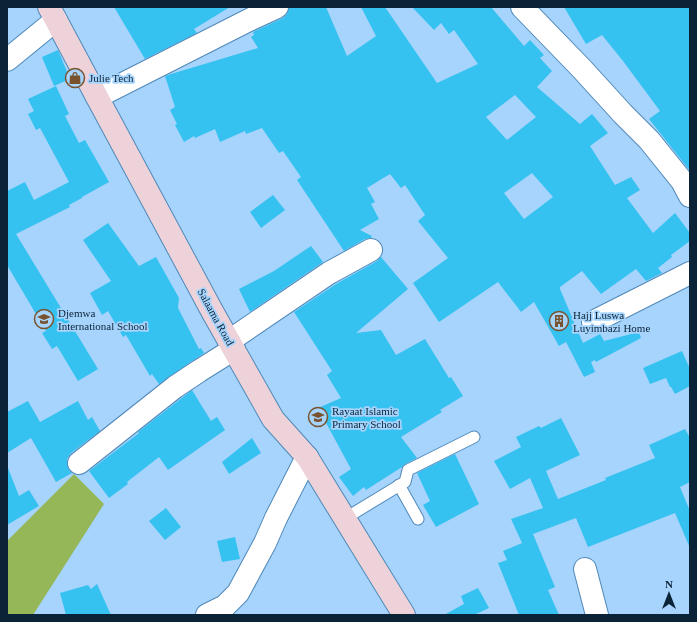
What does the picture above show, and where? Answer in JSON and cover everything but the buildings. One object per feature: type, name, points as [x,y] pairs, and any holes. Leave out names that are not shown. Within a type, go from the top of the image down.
[{"type":"main road","name":"Salaama Road","points":[[53,14],[96,97],[273,419],[307,457],[404,615]]},
{"type":"street","points":[[96,97],[277,7]]},
{"type":"street","points":[[522,7],[649,140],[682,181],[690,196]]},
{"type":"street","points":[[7,60],[53,14]]},
{"type":"street","points":[[79,464],[175,387],[329,273],[371,250]]},
{"type":"street","points":[[593,322],[690,273]]},
{"type":"street","points":[[207,615],[225,606],[238,592],[265,543],[307,457]]},
{"type":"street","points":[[585,569],[597,615]]},
{"type":"lane","points":[[344,519],[405,482],[408,470],[474,437]]},
{"type":"lane","points":[[399,485],[418,519]]},
{"type":"green space","points":[[74,474],[104,504],[33,615],[7,615],[7,541]]},
{"type":"place","name":"Julie Tech","points":[[75,78]]},
{"type":"place","name":"Djemwa International School","points":[[44,319]]},
{"type":"place","name":"Hajj Luswa Luyimbazi Home","points":[[559,321]]},
{"type":"place","name":"Rayaat Islamic Primary School","points":[[318,417]]}]
